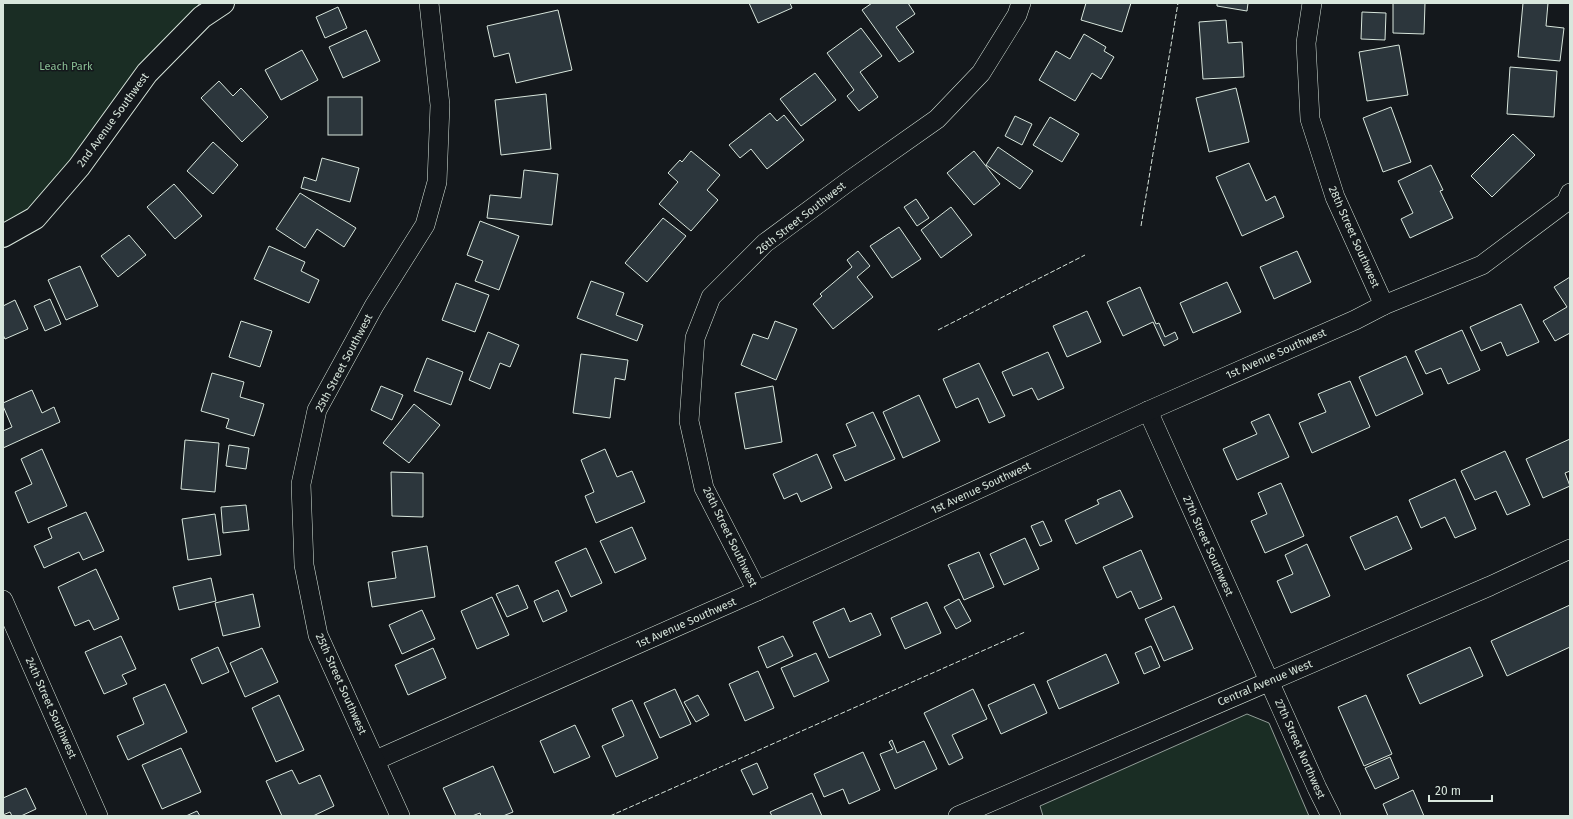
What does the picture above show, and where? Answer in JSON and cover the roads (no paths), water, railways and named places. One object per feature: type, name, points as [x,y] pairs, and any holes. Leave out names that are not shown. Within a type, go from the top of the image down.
[{"type":"street","name":"2nd Avenue Southwest","points":[[3,236],[34,218],[79,167],[147,73],[202,16],[223,3]]},
{"type":"street","name":"25th Street Southwest","points":[[400,816],[376,760],[318,635],[304,565],[301,484],[317,410],[374,306],[425,225],[437,182],[440,105],[429,3]]},
{"type":"street","name":"26th Street Southwest","points":[[757,591],[704,488],[689,421],[695,338],[712,297],[766,243],[848,181],[937,119],[981,73],[1017,15],[1021,3]]},
{"type":"street","name":"28th Street Southwest","points":[[1312,3],[1306,43],[1310,119],[1335,197],[1384,305]]},
{"type":"street","name":"1st Avenue Southwest","points":[[376,760],[757,591],[1148,410],[1356,320],[1384,305],[1482,265],[1566,202],[1570,193]]},
{"type":"street","name":"27th Street Southwest","points":[[1148,410],[1269,681]]},
{"type":"street","name":"Central Avenue West","points":[[958,816],[1490,586],[1570,549]]},
{"type":"street","name":"24th Street Southwest","points":[[3,600],[98,816]]},
{"type":"street","name":"27th Street Northwest","points":[[1269,681],[1331,816]]},
{"type":"park label","name":"Leach Park","points":[[66,66]]}]
